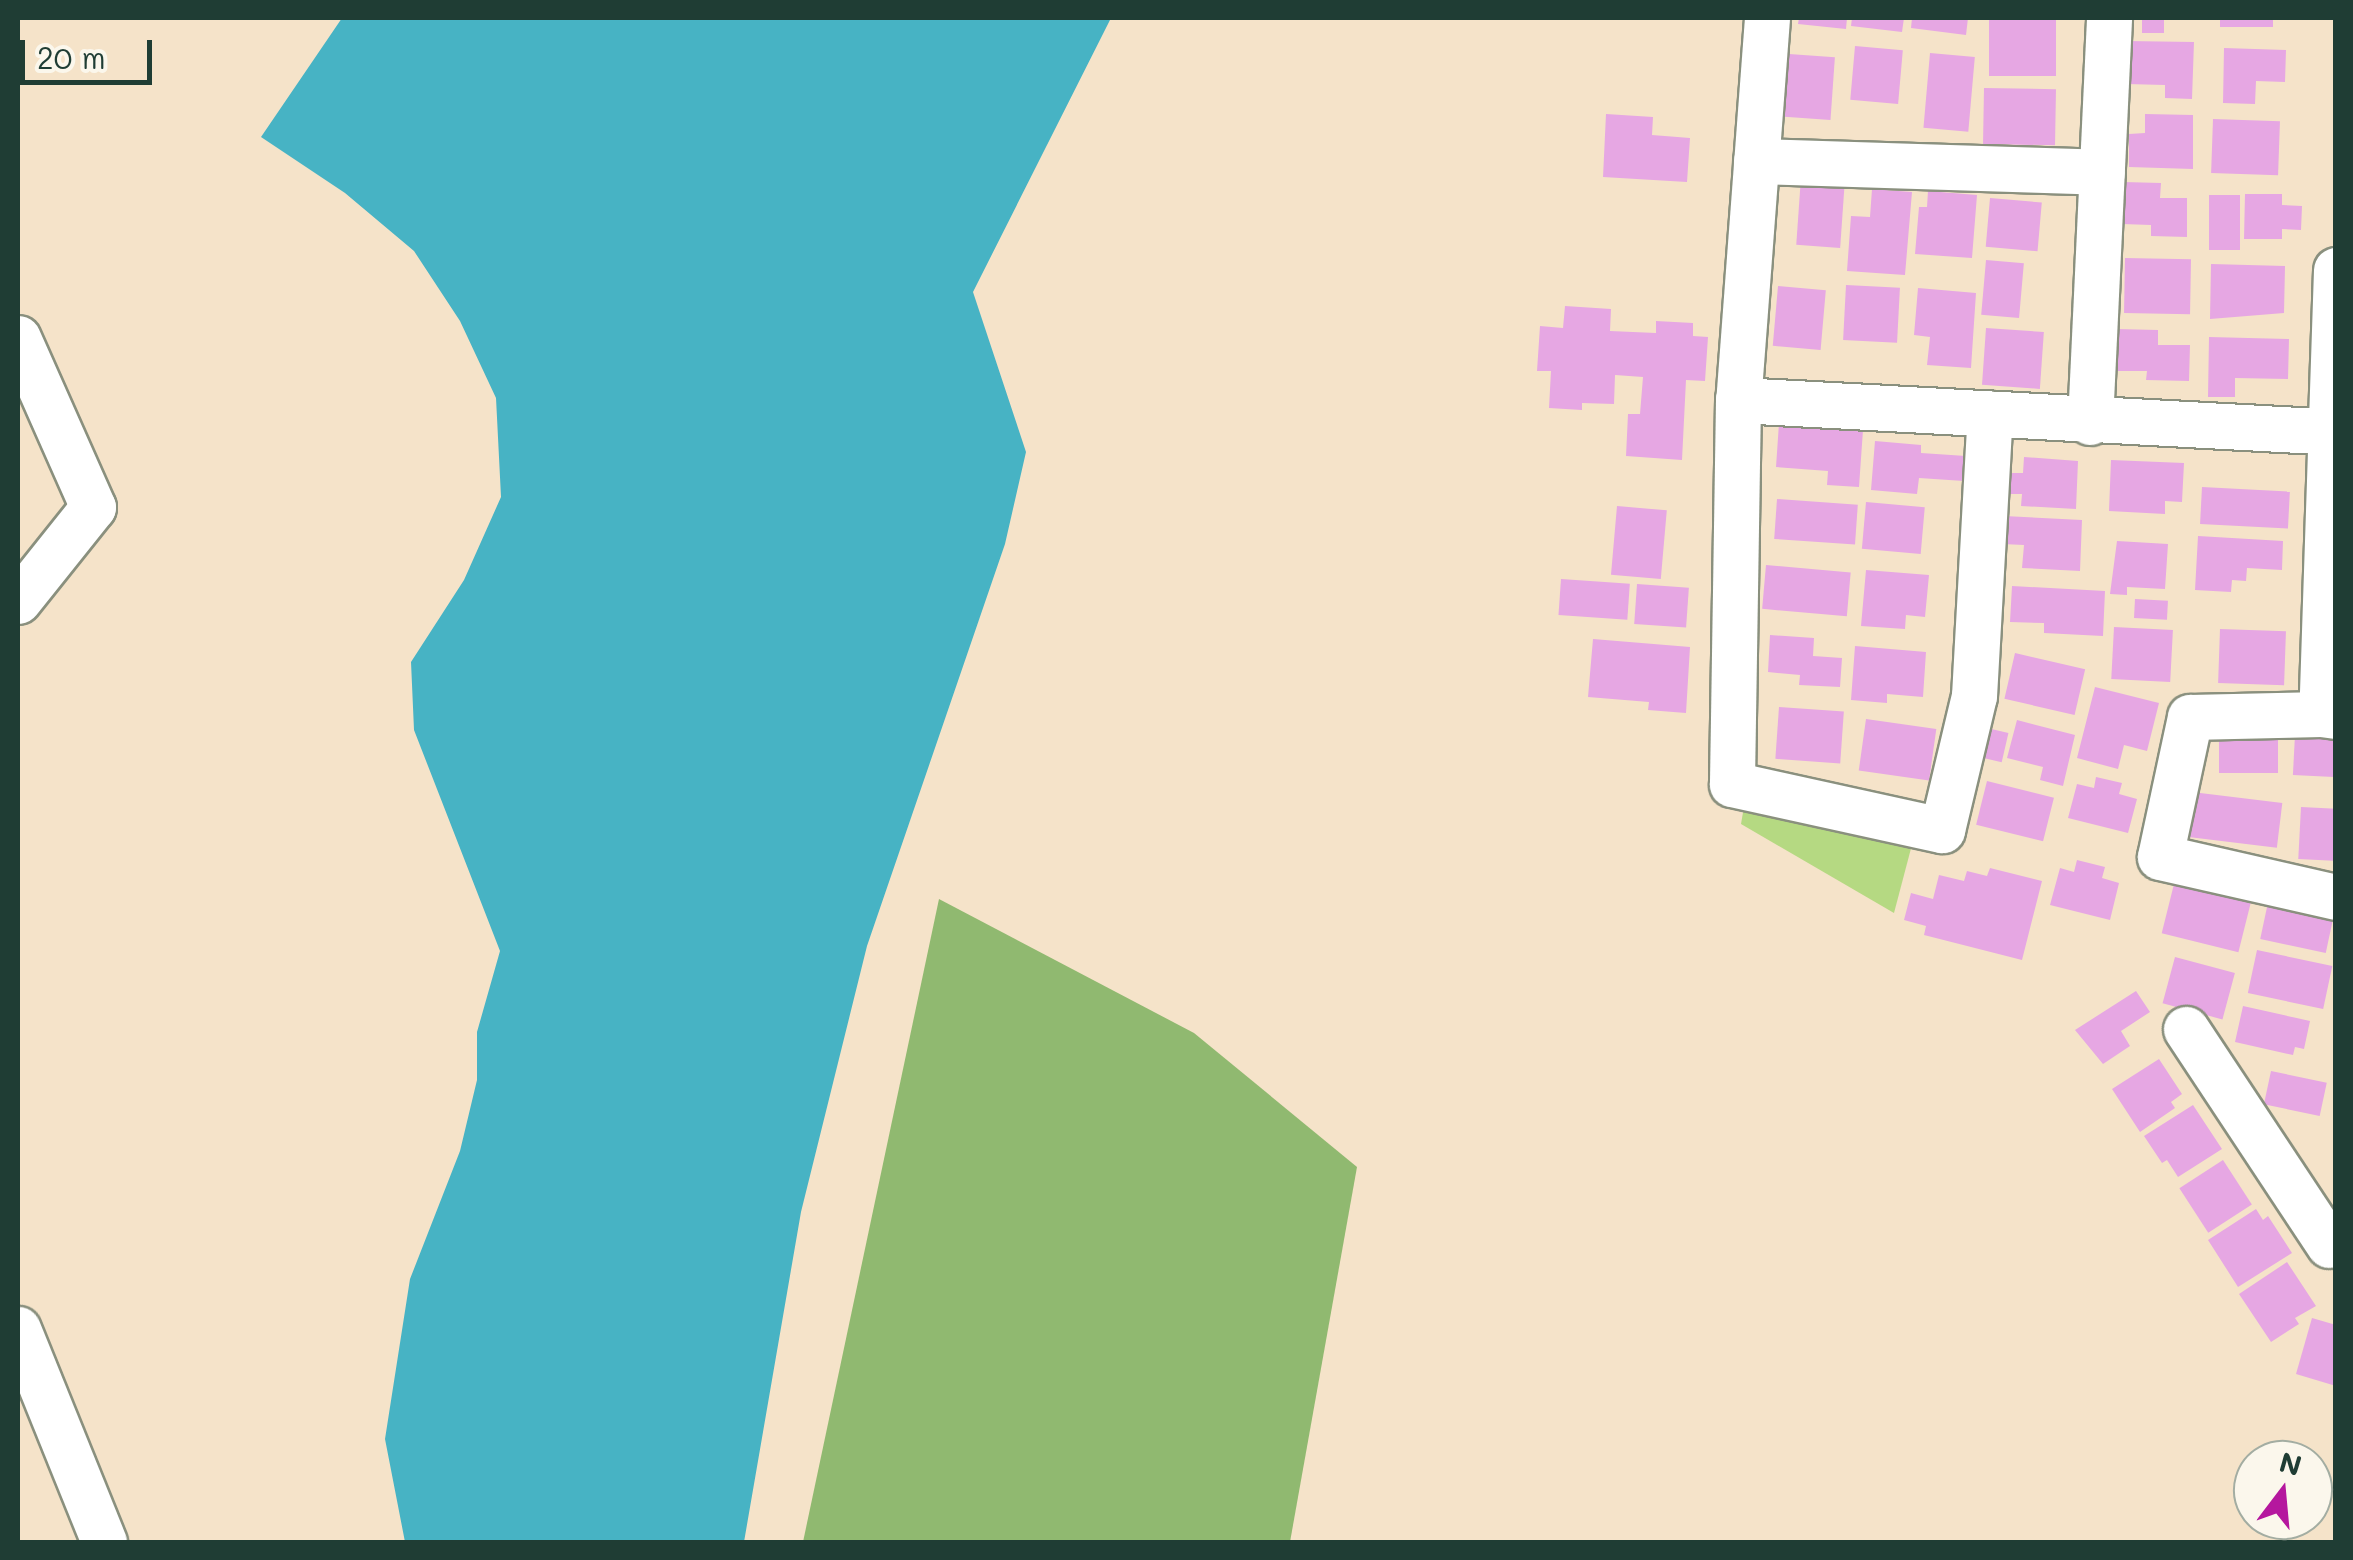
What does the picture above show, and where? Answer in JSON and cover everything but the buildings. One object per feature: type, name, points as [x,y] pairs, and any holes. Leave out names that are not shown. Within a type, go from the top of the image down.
[{"type":"street","points":[[1767,18],[1738,400],[1732,784],[1942,830],[1974,696],[1990,413]]},
{"type":"street","points":[[2090,422],[2109,18]]},
{"type":"street","points":[[1756,160],[2102,172]]},
{"type":"street","points":[[2336,270],[2328,715],[2190,717],[2160,857],[2336,897]]},
{"type":"street","points":[[18,338],[94,507],[18,601]]},
{"type":"street","points":[[1738,400],[2090,422],[2333,432]]},
{"type":"street","points":[[2186,1029],[2333,1236]]},
{"type":"street","points":[[18,1330],[104,1542]]},
{"type":"green space","points":[[1745,801],[1914,837],[1894,913],[1741,824]]},
{"type":"green space","points":[[939,899],[1194,1033],[1357,1167],[1290,1542],[803,1542]]},
{"type":"water","points":[[342,18],[1111,18],[973,292],[1026,452],[1005,544],[867,946],[801,1212],[744,1542],[405,1542],[385,1439],[410,1279],[460,1151],[477,1080],[477,1032],[500,951],[414,730],[411,662],[464,580],[501,497],[496,398],[460,321],[414,251],[345,193],[261,137]]}]
